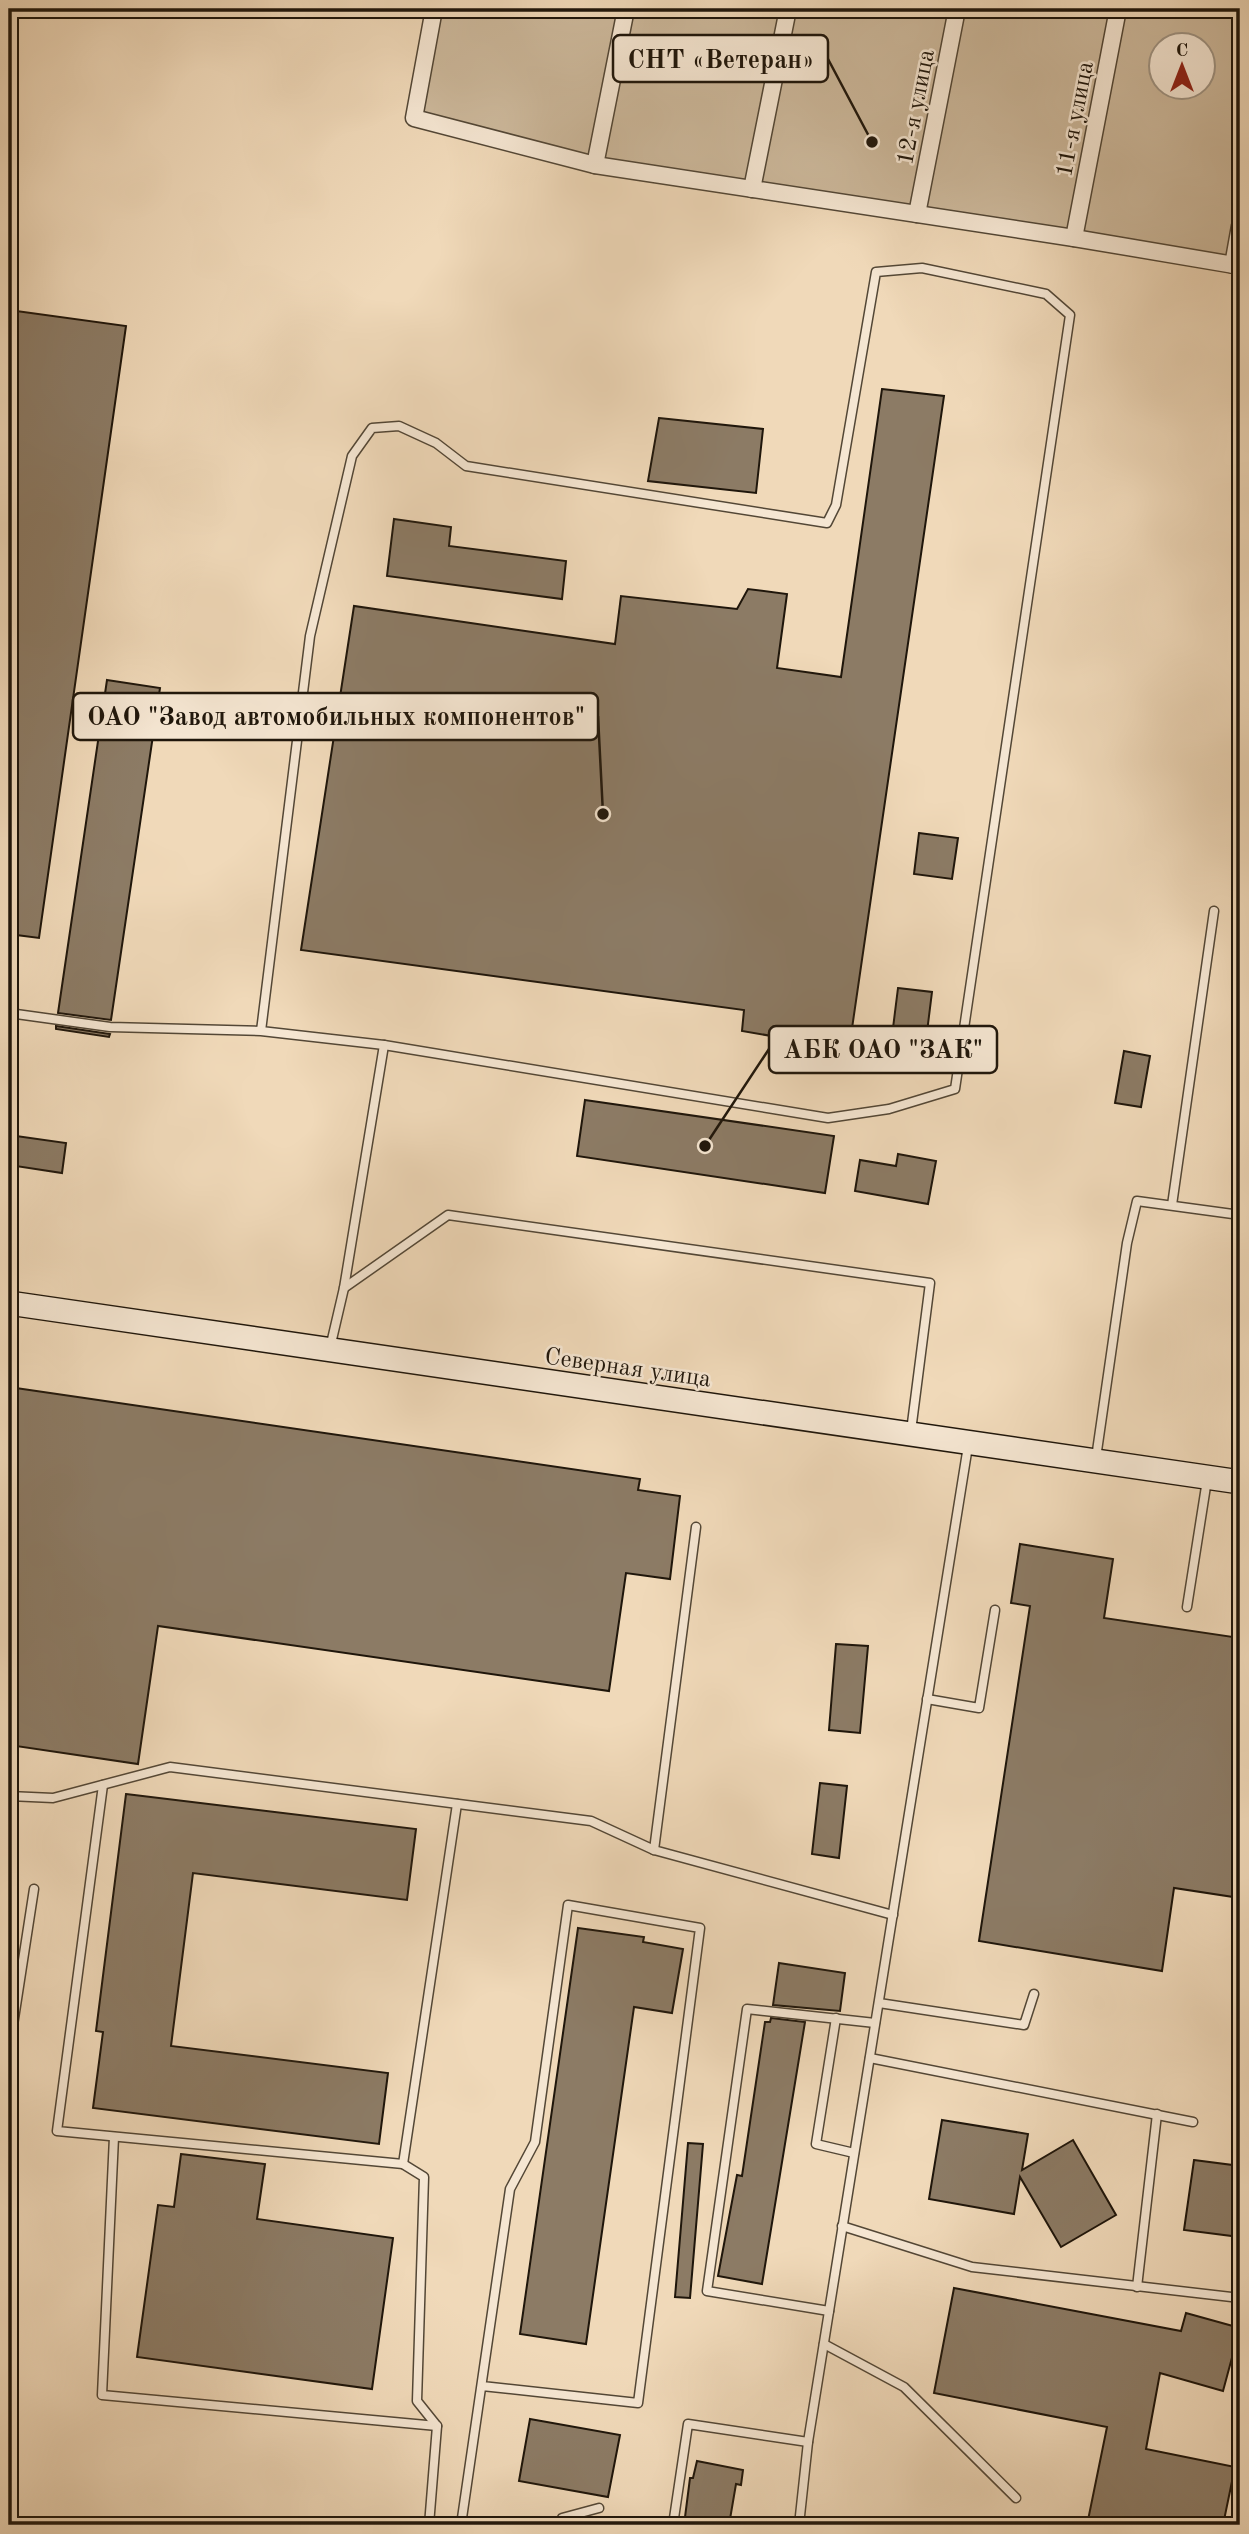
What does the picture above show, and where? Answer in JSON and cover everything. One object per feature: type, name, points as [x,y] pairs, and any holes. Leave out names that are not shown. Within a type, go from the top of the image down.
[{"type":"main road","name":"Северная улица","points":[[9,1303],[1240,1482]]},
{"type":"street","points":[[434,9],[414,118],[595,165],[1074,238],[1236,266],[1240,226]]},
{"type":"street","points":[[595,165],[626,9]]},
{"type":"street","points":[[752,189],[788,9]]},
{"type":"street","name":"12-я улица","points":[[917,214],[957,9]]},
{"type":"street","name":"11-я улица","points":[[1074,238],[1118,9]]},
{"type":"lane","points":[[9,1013],[110,1027],[261,1031],[384,1045],[828,1118],[889,1109],[955,1089],[1070,315],[1046,293],[922,268],[876,272],[836,505],[827,523],[466,466],[436,443],[399,426],[372,428],[352,456],[310,636],[261,1031]]},
{"type":"lane","points":[[1172,1205],[1214,911]]},
{"type":"lane","points":[[329,1350],[344,1288],[384,1045]]},
{"type":"lane","points":[[1095,1461],[1126,1242],[1137,1201],[1239,1215],[1240,1194]]},
{"type":"lane","points":[[344,1288],[448,1215],[930,1283],[911,1434]]},
{"type":"lane","points":[[799,2525],[808,2442],[968,1442]]},
{"type":"lane","points":[[1187,1607],[1208,1477]]},
{"type":"lane","points":[[654,1850],[696,1527]]},
{"type":"lane","points":[[927,1699],[979,1708],[995,1610]]},
{"type":"lane","points":[[9,1796],[53,1798],[170,1768],[591,1821],[654,1850],[892,1915]]},
{"type":"lane","points":[[103,1785],[57,2131],[403,2164],[424,2177],[418,2401],[437,2426],[429,2525]]},
{"type":"lane","points":[[403,2164],[457,1804]]},
{"type":"lane","points":[[9,2051],[34,1889]]},
{"type":"lane","points":[[461,2525],[510,2189],[535,2142],[568,1905],[700,1928],[638,2403],[482,2386]]},
{"type":"lane","points":[[878,2003],[1024,2025],[1034,1994]]},
{"type":"lane","points":[[829,2311],[707,2291],[747,2009],[875,2023]]},
{"type":"lane","points":[[836,2018],[817,2144],[854,2153]]},
{"type":"lane","points":[[870,2058],[1193,2122]]},
{"type":"lane","points":[[1137,2287],[1157,2115]]},
{"type":"lane","points":[[114,2137],[102,2395],[437,2426]]},
{"type":"lane","points":[[842,2227],[972,2267],[1240,2298]]},
{"type":"lane","points":[[824,2344],[904,2387],[1016,2498]]},
{"type":"lane","points":[[673,2525],[688,2424],[808,2442]]},
{"type":"lane","points":[[560,2525],[562,2518],[599,2508]]},
{"type":"shaded area","points":[[434,9],[1240,9],[1240,268],[595,165],[414,118]]},
{"type":"building","points":[[9,310],[126,326],[39,938],[9,934]]},
{"type":"building","points":[[882,389],[944,396],[849,1049],[742,1031],[744,1010],[301,950],[354,606],[615,644],[621,596],[737,609],[748,589],[787,594],[777,668],[841,677]]},
{"type":"building","points":[[659,418],[763,429],[756,493],[648,481]]},
{"type":"building","points":[[394,519],[451,527],[449,546],[566,561],[562,599],[387,576]]},
{"type":"building","points":[[107,680],[160,688],[111,1020],[58,1013]]},
{"type":"building","points":[[919,833],[958,838],[952,879],[914,874]]},
{"type":"building","points":[[898,988],[932,992],[924,1056],[890,1052]]},
{"type":"building","points":[[56,1026],[110,1034],[109,1037],[56,1029]]},
{"type":"building","points":[[1124,1051],[1150,1056],[1141,1107],[1115,1103]]},
{"type":"building","points":[[585,1100],[834,1136],[825,1193],[577,1156]]},
{"type":"building","points":[[9,1135],[66,1143],[62,1173],[9,1165]]},
{"type":"building","points":[[898,1154],[936,1161],[928,1204],[855,1191],[860,1160],[896,1166]]},
{"type":"building","points":[[9,1387],[640,1479],[638,1490],[680,1496],[670,1579],[626,1573],[609,1691],[158,1626],[138,1764],[9,1745]]},
{"type":"building","points":[[1020,1544],[1113,1559],[1104,1618],[1240,1638],[1240,1898],[1174,1888],[1162,1971],[979,1941],[1030,1606],[1011,1603]]},
{"type":"building","points":[[836,1644],[868,1646],[860,1733],[829,1730]]},
{"type":"building","points":[[820,1783],[847,1786],[839,1858],[812,1854]]},
{"type":"building","points":[[126,1794],[416,1829],[407,1900],[193,1873],[171,2046],[388,2073],[379,2144],[93,2108],[103,2032],[96,2031]]},
{"type":"building","points":[[578,1928],[644,1937],[643,1942],[683,1949],[672,2013],[634,2007],[586,2344],[520,2334]]},
{"type":"building","points":[[779,1963],[845,1973],[840,2011],[773,2005]]},
{"type":"building","points":[[771,2018],[805,2022],[762,2284],[718,2276],[737,2175],[742,2176],[765,2022],[770,2022]]},
{"type":"building","points":[[942,2120],[1028,2134],[1022,2170],[1073,2140],[1116,2215],[1061,2247],[1020,2177],[1014,2214],[929,2199]]},
{"type":"building","points":[[688,2143],[703,2144],[690,2298],[675,2297]]},
{"type":"building","points":[[181,2154],[265,2164],[257,2219],[393,2238],[372,2389],[137,2357],[158,2205],[174,2207]]},
{"type":"building","points":[[1194,2160],[1240,2166],[1240,2237],[1184,2230]]},
{"type":"building","points":[[954,2288],[1181,2331],[1186,2313],[1240,2328],[1223,2391],[1160,2373],[1146,2449],[1235,2467],[1223,2525],[1087,2525],[1107,2427],[934,2393]]},
{"type":"building","points":[[530,2419],[620,2435],[608,2497],[519,2481]]},
{"type":"building","points":[[697,2461],[743,2470],[741,2485],[736,2484],[729,2525],[684,2525],[690,2478],[693,2478]]},
{"type":"place","name":"СНТ «Ветеран»","points":[[872,142]]},
{"type":"place","name":"ОАО \"Завод автомобильных компонентов\"","points":[[603,814]]},
{"type":"place","name":"АБК ОАО \"ЗАК\"","points":[[705,1146]]}]
